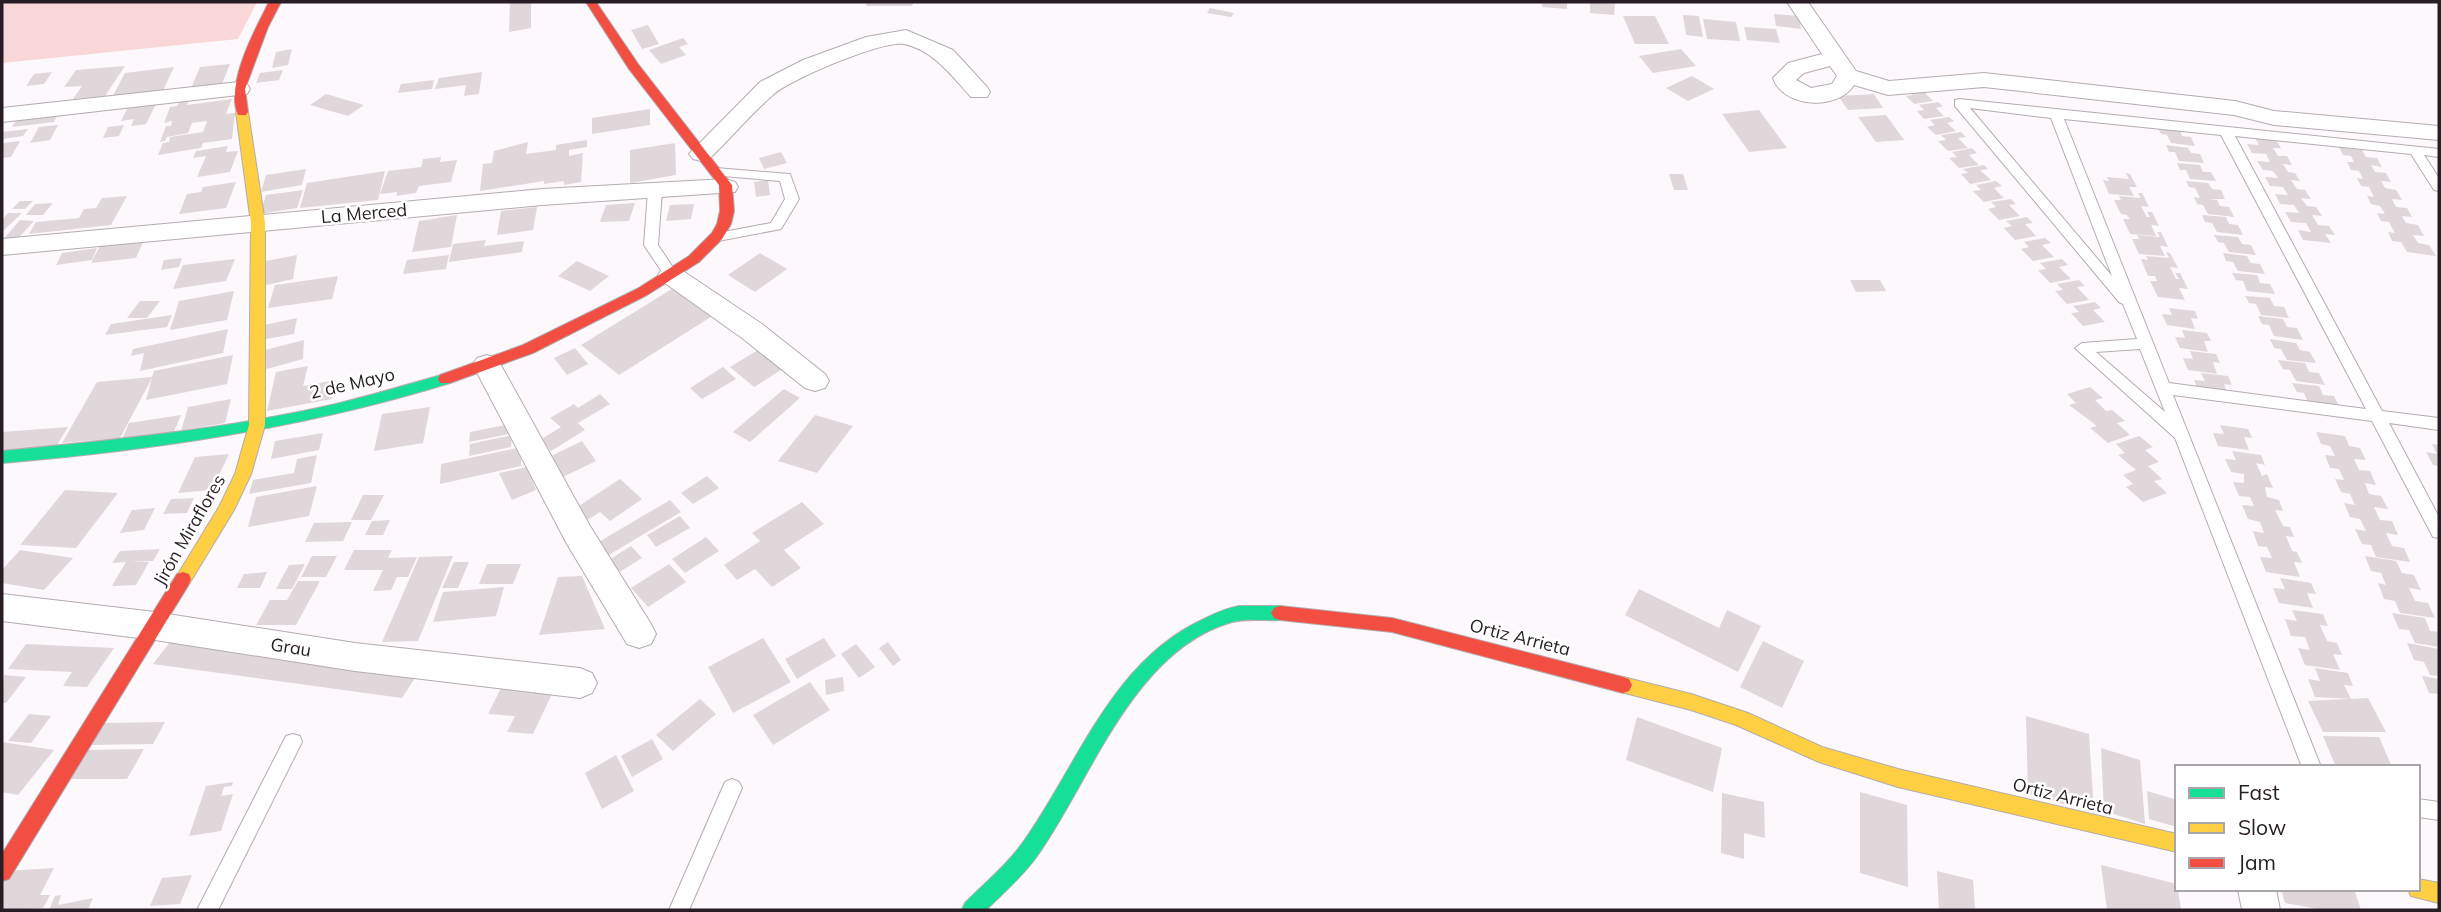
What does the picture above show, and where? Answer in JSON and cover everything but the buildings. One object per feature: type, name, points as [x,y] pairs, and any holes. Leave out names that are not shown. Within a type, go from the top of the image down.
[{"type":"street","name":"Jirón Miraflores","points":[[2,872],[226,510],[243,474],[257,425],[258,223],[239,89],[262,27],[275,2]]},
{"type":"street","points":[[591,2],[632,64],[714,171],[727,214],[718,237]]},
{"type":"street","points":[[1798,2],[1842,66],[1888,88],[1984,80],[2235,107],[2274,118],[2439,133]]},
{"type":"street","points":[[714,171],[768,88],[811,65],[874,42],[905,37],[945,55],[979,92]]},
{"type":"street","points":[[2,115],[239,89]]},
{"type":"street","name":"La Merced","points":[[2,247],[542,197],[655,191],[714,171]]},
{"type":"street","name":"2 de Mayo","points":[[2,457],[120,445],[257,425],[388,396],[487,365],[551,339],[679,270],[718,237]]},
{"type":"street","points":[[679,270],[815,381]]},
{"type":"street","points":[[487,365],[584,548],[639,634]]},
{"type":"street","name":"Grau","points":[[2,607],[155,626],[355,657],[580,683]]},
{"type":"street","name":"Ortiz Arrieta","points":[[972,910],[1029,850],[1114,711],[1142,675],[1180,639],[1229,615],[1290,613],[1392,625],[1691,702],[1741,719],[1819,754],[1898,779],[2175,843]]},
{"type":"street","points":[[2420,889],[2439,893]]},
{"type":"street","points":[[2257,891],[2261,910]]},
{"type":"lane","points":[[2132,309],[1959,103],[2439,153]]},
{"type":"lane","points":[[2056,115],[2311,765]]},
{"type":"lane","points":[[2226,132],[2439,532]]},
{"type":"lane","points":[[2415,150],[2439,187]]},
{"type":"lane","points":[[714,171],[785,177],[792,199],[776,226],[718,237]]},
{"type":"lane","points":[[655,191],[651,245],[679,270]]},
{"type":"lane","points":[[2146,343],[2082,348],[2182,436]]},
{"type":"lane","points":[[2165,388],[2439,424]]},
{"type":"lane","points":[[207,910],[293,742]]},
{"type":"lane","points":[[679,910],[732,788]]},
{"type":"lane","points":[[2420,808],[2439,811]]},
{"type":"shaded area","points":[[2,2],[257,2],[238,39],[2,63]]},
{"type":"traffic: fast","points":[[2,457],[170,438],[282,421],[391,396],[445,379]]},
{"type":"traffic: fast","points":[[972,910],[1031,848],[1112,714],[1135,683],[1162,655],[1192,632],[1227,616],[1280,613]]},
{"type":"traffic: slow","points":[[183,579],[226,510],[243,474],[257,425],[258,223],[242,112]]},
{"type":"traffic: slow","points":[[1623,685],[1691,702],[1741,719],[1819,754],[1898,778],[2175,843]]},
{"type":"traffic: slow","points":[[2420,889],[2439,893]]},
{"type":"traffic: jam","points":[[242,112],[239,89],[262,27],[275,2]]},
{"type":"traffic: jam","points":[[445,379],[528,349],[642,292],[694,259],[717,236],[724,224],[727,211],[725,185],[633,66],[591,2]]},
{"type":"traffic: jam","points":[[2,872],[183,579]]},
{"type":"traffic: jam","points":[[1280,613],[1392,625],[1623,685]]}]
